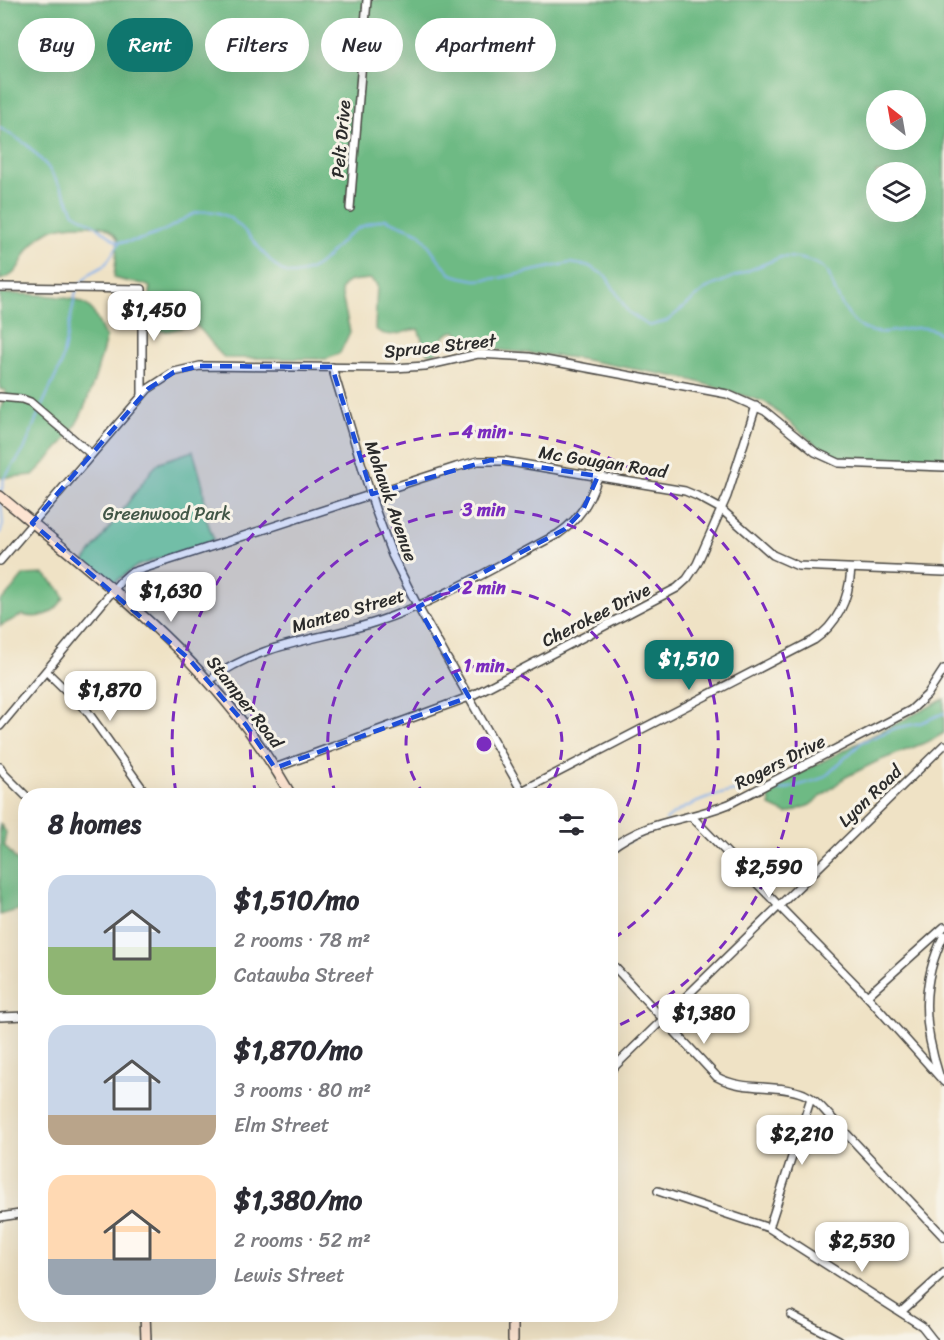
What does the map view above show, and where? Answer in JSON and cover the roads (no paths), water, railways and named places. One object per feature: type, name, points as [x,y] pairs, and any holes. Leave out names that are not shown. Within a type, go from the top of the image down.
[{"type":"street","name":"Pelt Drive","points":[[350,208],[367,0]]},
{"type":"street","points":[[0,287],[142,289],[142,395]]},
{"type":"street","name":"Spruce Street","points":[[0,561],[142,395],[162,378],[191,367],[412,367],[478,354],[520,356],[727,394],[756,406],[776,418],[815,452],[831,460],[848,464],[944,467]]},
{"type":"street","name":"Mohawk Avenue","points":[[332,367],[392,555],[418,607],[520,788]]},
{"type":"street","points":[[0,397],[30,402],[91,454]]},
{"type":"street","name":"Cherokee Drive","points":[[275,768],[469,698],[677,588],[698,564],[721,509],[756,406]]},
{"type":"street","name":"Mc Gougan Road","points":[[0,726],[113,590],[123,579],[138,569],[462,465],[484,461],[504,461],[685,491],[721,509],[773,555],[806,568],[944,572]]},
{"type":"street","name":"Manteo Street","points":[[209,681],[232,665],[264,650],[354,628],[418,607],[565,529],[583,510],[598,476]]},
{"type":"street","name":"Stamper Road","points":[[0,496],[166,636],[209,681],[246,725],[287,788]]},
{"type":"street","points":[[532,788],[822,635],[834,622],[843,606],[850,569]]},
{"type":"street","name":"Rogers Drive","points":[[618,843],[645,828],[692,817],[729,804],[899,717],[927,695],[944,669]]},
{"type":"street","points":[[47,672],[87,711],[142,788]]},
{"type":"street","name":"Lyon Road","points":[[618,1063],[944,745]]},
{"type":"street","points":[[0,766],[4,774],[18,788]]},
{"type":"street","points":[[692,817],[867,996],[942,1079]]},
{"type":"street","points":[[867,996],[944,927]]},
{"type":"street","points":[[942,1079],[932,1053],[925,1016],[929,975],[935,953],[944,935]]},
{"type":"street","points":[[618,971],[711,1071],[725,1081],[795,1092],[811,1098],[944,1237]]},
{"type":"street","points":[[0,1017],[18,1016]]},
{"type":"street","points":[[769,1227],[811,1098]]},
{"type":"street","points":[[658,1191],[769,1227],[926,1329],[933,1340]]},
{"type":"street","points":[[0,1217],[18,1214]]},
{"type":"street","points":[[901,1312],[944,1273]]},
{"type":"street","points":[[791,1315],[839,1340]]},
{"type":"street","points":[[145,1322],[146,1340]]},
{"type":"street","points":[[513,1322],[513,1340]]},
{"type":"waterway","points":[[0,128],[26,144],[47,166],[74,213],[98,227],[117,242],[129,242],[148,237],[197,213],[211,211],[230,218],[277,267],[285,273],[294,274],[318,265],[357,229],[385,219],[420,233],[451,274],[461,277],[476,280],[500,278],[570,263],[589,266],[606,276],[628,312],[649,326],[667,321],[707,288],[781,257],[793,258],[812,262],[828,273],[844,309],[861,327],[882,332],[926,328],[936,331],[944,338]]},
{"type":"waterway","points":[[1,495],[4,478],[24,450],[61,365],[77,287],[91,273],[105,265],[120,242]]},
{"type":"waterway","points":[[0,533],[3,525],[1,501]]},
{"type":"waterway","points":[[761,791],[783,790],[820,779],[862,742],[896,728],[920,723],[944,713]]},
{"type":"waterway","points":[[666,820],[682,809],[704,800],[727,793],[746,791]]},
{"type":"waterway","points":[[621,845],[648,832]]},
{"type":"park label","name":"Greenwood Park","points":[[167,514]]}]
